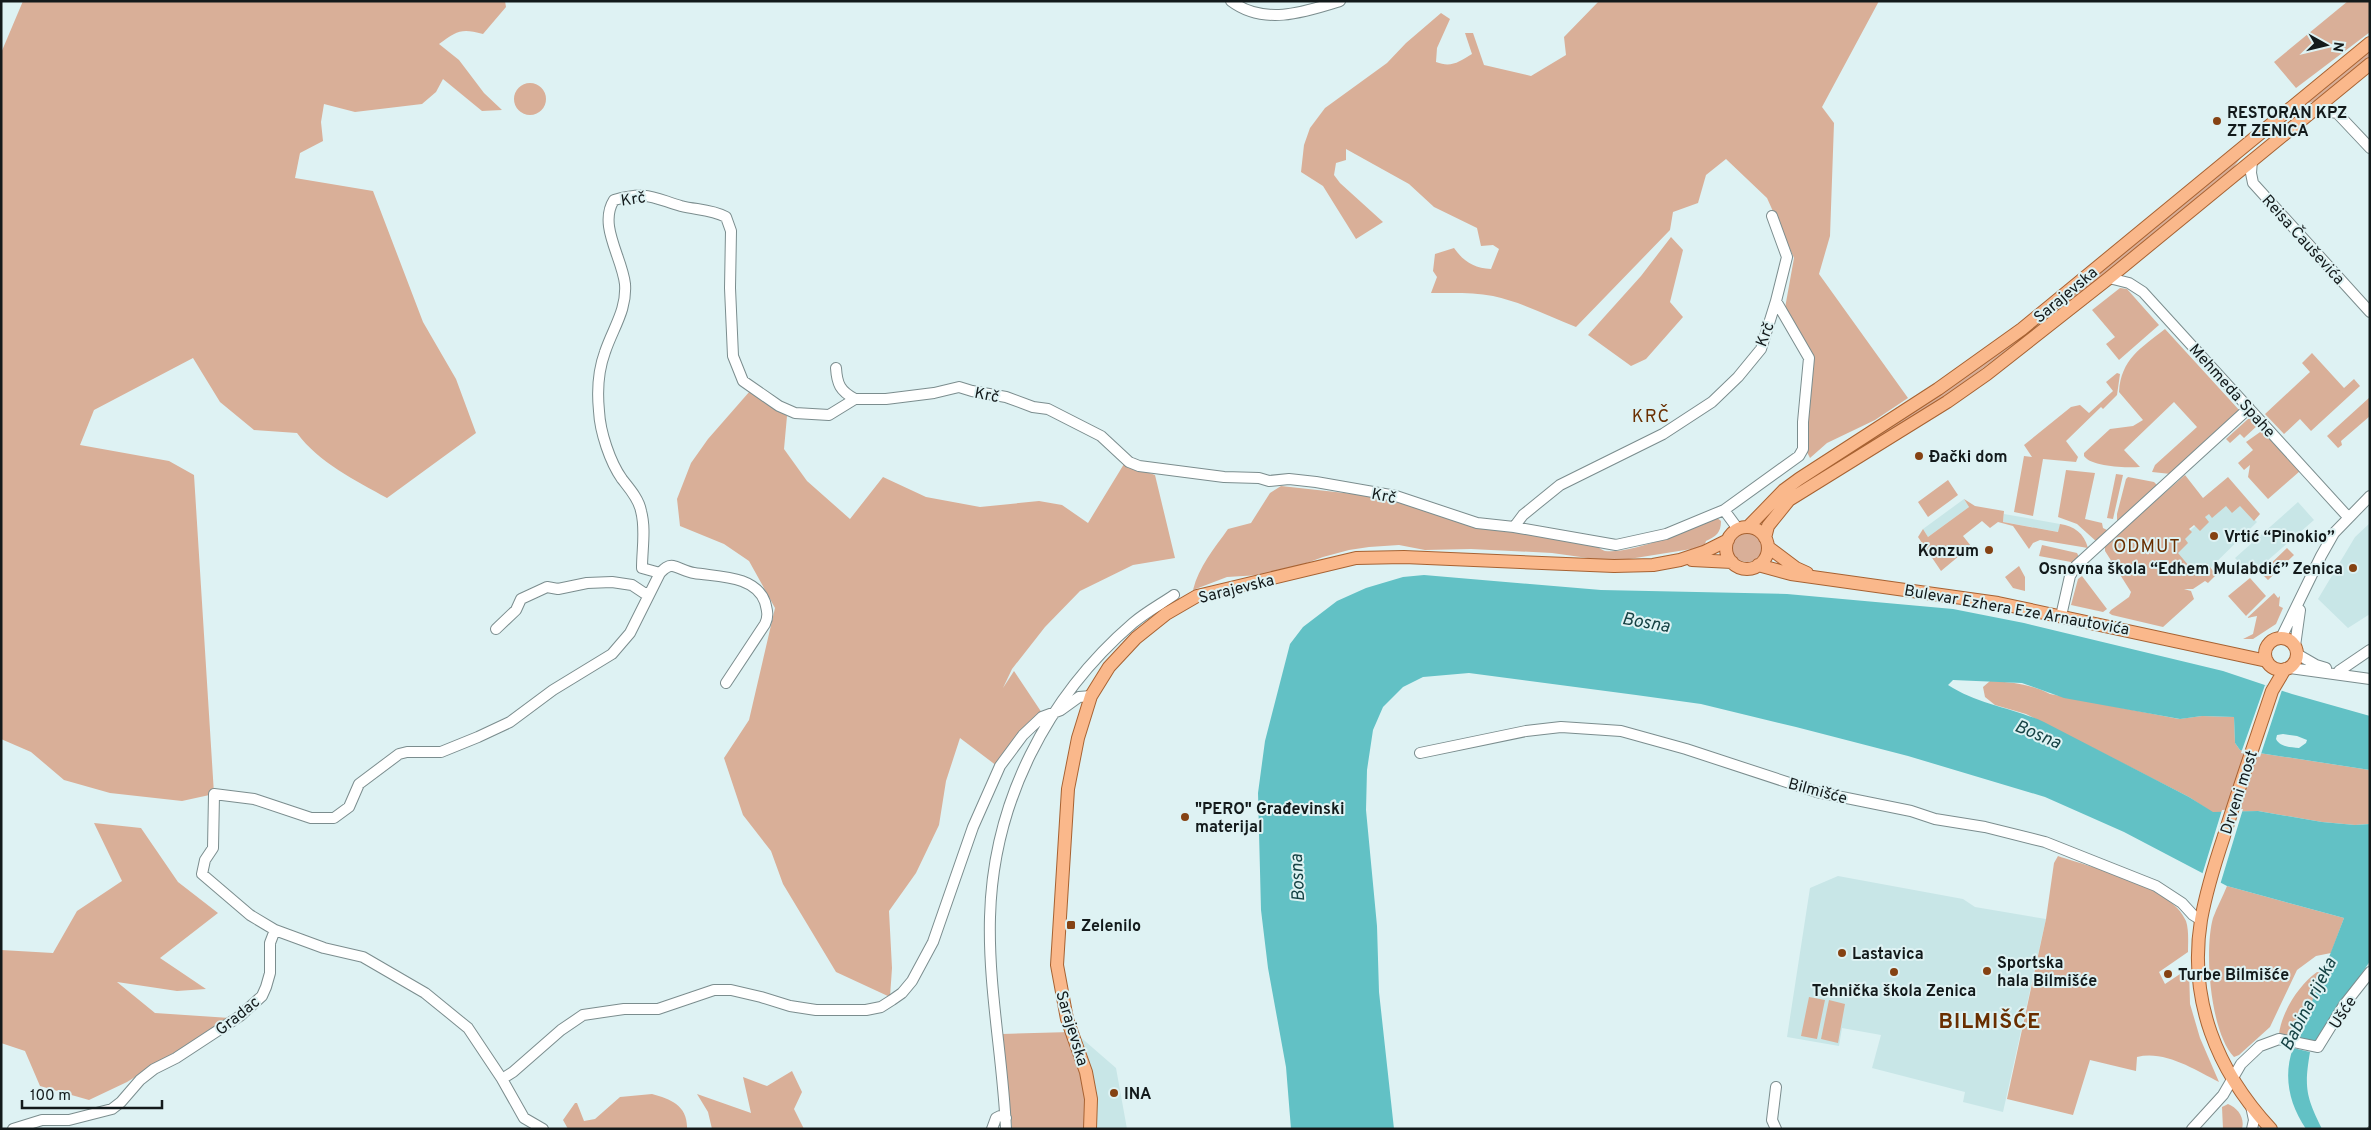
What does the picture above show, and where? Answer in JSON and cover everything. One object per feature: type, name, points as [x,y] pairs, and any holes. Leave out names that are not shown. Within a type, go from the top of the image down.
[{"type":"main road","name":"Sarajevska","points":[[1743,528],[1784,490],[1938,390],[2022,329],[2370,43]]},
{"type":"main road","name":"Sarajevska","points":[[1766,542],[1768,526],[1778,511],[1789,500],[1947,402],[1988,374],[2109,278],[2370,64]]},
{"type":"main road","points":[[1743,528],[1758,530],[1766,542],[1766,556],[1758,565],[1745,568],[1732,562],[1727,552],[1728,540],[1743,528]]},
{"type":"main road","name":"Sarajevska","points":[[1090,1129],[1091,1099],[1086,1072],[1067,1019],[1057,965],[1068,789],[1078,738],[1091,696],[1109,667],[1136,638],[1166,614],[1197,596],[1356,558],[1404,557],[1614,566],[1653,565],[1680,560],[1704,552],[1728,540]]},
{"type":"main road","name":"Bulevar Ezhera Eze Arnautovića","points":[[1766,542],[1796,568],[1816,577]]},
{"type":"main road","name":"Sarajevska","points":[[1680,560],[1732,562]]},
{"type":"main road","name":"Bulevar Ezhera Eze Arnautovića","points":[[1758,565],[1778,572],[1943,594],[2061,616],[2216,649],[2269,663]]},
{"type":"main road","points":[[2281,638],[2289,640],[2296,650],[2296,660],[2273,689],[2266,655],[2268,646],[2273,640],[2281,638]]},
{"type":"main road","name":"Bulevar Ezhera Eze Arnautovića","points":[[2216,649],[2256,649],[2268,646]]},
{"type":"main road","points":[[2269,663],[2277,669],[2288,669]]},
{"type":"main road","name":"Drveni most","points":[[2271,1129],[2231,1079],[2210,1034],[2199,985],[2198,954],[2201,920],[2206,898],[2236,798],[2273,689]]},
{"type":"street","points":[[1231,1],[1250,12],[1278,16],[1303,13],[1340,1]]},
{"type":"street","points":[[2314,109],[2337,113],[2370,148]]},
{"type":"street","name":"Reisa Čauševića","points":[[2252,160],[2251,173],[2253,183],[2370,312]]},
{"type":"street","name":"Krč","points":[[660,573],[642,568],[643,525],[641,509],[618,470],[603,438],[599,413],[598,380],[605,351],[620,322],[625,298],[625,282],[608,221],[609,208],[614,200],[629,196],[650,195],[682,206],[716,212],[726,217],[731,231],[730,288],[733,356],[744,381],[779,406],[795,414],[829,415],[854,399],[886,399],[934,393],[959,387],[972,392],[1006,397],[1033,407],[1048,409],[1101,436],[1129,462],[1139,466],[1224,478],[1289,479],[1316,482],[1396,496],[1477,522],[1616,544],[1640,542],[1666,534],[1724,510],[1799,456],[1803,449],[1803,422],[1809,358],[1776,301]]},
{"type":"street","points":[[1772,216],[1787,257],[1776,301]]},
{"type":"street","name":"Mehmeda Spahe","points":[[2109,278],[2130,283],[2143,292],[2348,518]]},
{"type":"street","name":"Krč","points":[[1514,527],[1523,515],[1560,485],[1663,434],[1712,402],[1738,377],[1760,349],[1776,301]]},
{"type":"street","points":[[836,368],[837,383],[844,393],[854,399]]},
{"type":"street","points":[[2061,616],[2066,591],[2076,566],[2249,408]]},
{"type":"street","points":[[2358,678],[2316,665],[2296,650],[2300,607],[2325,548],[2334,533],[2370,496]]},
{"type":"street","points":[[1724,510],[1743,528]]},
{"type":"street","points":[[543,1129],[524,1118],[502,1079],[468,1028],[425,993],[363,957],[324,948],[275,930],[250,916],[202,874],[205,860],[213,848],[214,794],[254,799],[311,818],[334,818],[349,807],[359,784],[399,754],[407,752],[441,752],[510,722],[553,690],[612,654],[630,633],[660,573],[672,566],[694,573],[723,576],[747,583],[760,591],[768,617],[766,624],[726,683]]},
{"type":"street","points":[[496,629],[516,610],[521,599],[547,587],[558,589],[587,583],[612,582],[632,585],[644,593],[649,593]]},
{"type":"street","points":[[2281,638],[2308,586]]},
{"type":"street","points":[[1006,1129],[993,988],[990,918],[992,886],[998,847],[1010,804],[1031,751],[1052,713],[1102,652],[1135,621],[1174,595]]},
{"type":"street","points":[[2339,671],[2370,650]]},
{"type":"street","points":[[2288,669],[2370,679]]},
{"type":"street","points":[[502,1079],[513,1072],[561,1030],[583,1015],[624,1009],[658,1009],[714,990],[730,990],[790,1006],[826,1010],[866,1010],[881,1007],[892,1000],[902,993],[912,981],[933,942],[972,827],[1000,766],[1032,725],[1042,717],[1079,697],[1091,696]]},
{"type":"street","name":"Bilmišće","points":[[1420,753],[1526,731],[1561,727],[1621,731],[1686,749],[1817,792],[1911,811],[1935,819],[1985,827],[2045,842],[2156,886],[2182,903],[2193,915],[2201,920]]},
{"type":"street","name":"Gradac","points":[[13,1129],[42,1120],[70,1120],[112,1108],[121,1102],[140,1080],[154,1069],[226,1027],[262,996],[270,973],[269,950],[275,930]]},
{"type":"street","name":"Ušće","points":[[2231,1079],[2241,1064],[2260,1046],[2279,1039],[2313,1048],[2320,1045],[2344,1005],[2370,972]]},
{"type":"street","points":[[2192,1129],[2223,1095],[2231,1079]]},
{"type":"street","points":[[1776,1087],[1772,1120],[1776,1129]]},
{"type":"street","points":[[2251,1106],[2254,1120],[2252,1129]]},
{"type":"street","points":[[992,1129],[996,1118],[1000,1116],[1006,1118]]},
{"type":"shaded area","points":[[23,1],[505,1],[506,7],[483,34],[464,31],[450,36],[439,44],[459,60],[484,93],[502,110],[482,111],[443,79],[436,92],[422,104],[355,112],[324,104],[321,122],[323,141],[300,153],[295,178],[373,191],[423,322],[456,379],[476,433],[387,498],[327,462],[306,444],[297,433],[254,430],[220,402],[193,358],[94,410],[80,445],[169,461],[194,475],[214,794],[182,801],[110,793],[64,780],[31,752],[1,739],[1,53]]},
{"type":"shaded area","points":[[1599,1],[1879,1],[1822,107],[1834,123],[1830,236],[1819,274],[1908,398],[1875,420],[1827,443],[1810,458],[1807,452],[1805,428],[1811,357],[1785,308],[1794,258],[1767,198],[1726,159],[1706,175],[1698,203],[1673,212],[1670,230],[1576,327],[1493,296],[1470,293],[1431,293],[1437,277],[1433,271],[1435,254],[1454,248],[1470,263],[1491,269],[1499,249],[1493,245],[1481,246],[1477,228],[1434,207],[1409,184],[1346,149],[1346,160],[1336,163],[1334,175],[1340,183],[1383,222],[1356,239],[1323,186],[1301,172],[1304,145],[1310,128],[1325,108],[1387,63],[1406,43],[1441,13],[1450,19],[1437,48],[1436,62],[1451,64],[1459,62],[1472,54],[1465,33],[1473,33],[1484,65],[1531,76],[1566,55],[1564,37]]},
{"type":"shaded area","points":[[2348,1],[2370,1],[2370,32],[2296,88],[2274,62]]},
{"type":"shaded area","points":[[2370,50],[2370,57],[2340,84],[2323,97],[2308,103],[2309,99]]},
{"type":"shaded area","points":[[530,83],[541,88],[546,99],[541,110],[530,115],[519,110],[514,99],[519,88]]},
{"type":"shaded area","points":[[2282,121],[2283,123],[2242,156],[2230,172],[2071,301],[2064,303],[2067,297]]},
{"type":"shaded area","points":[[1671,237],[1683,250],[1670,302],[1683,317],[1646,359],[1631,366],[1588,335],[1641,276]]},
{"type":"shaded area","points":[[2120,288],[2127,289],[2159,325],[2119,360],[2106,344],[2115,337],[2092,310]]},
{"type":"shaded area","points":[[2165,329],[2240,411],[2171,474],[2152,472],[2155,465],[2197,427],[2174,402],[2124,450],[2140,467],[2102,465],[2088,460],[2084,453],[2110,429],[2133,426],[2143,420],[2119,392],[2121,381],[2128,363],[2134,355]]},
{"type":"shaded area","points":[[2021,336],[2022,338],[1948,395],[1785,494]]},
{"type":"shaded area","points":[[2312,353],[2344,388],[2354,379],[2360,386],[2311,431],[2300,419],[2284,434],[2265,414],[2310,372],[2302,363]]},
{"type":"shaded area","points":[[2117,373],[2120,374],[2117,395],[2103,409],[2101,407],[2066,441],[2078,457],[2076,462],[2043,459],[2033,516],[2014,512],[2024,456],[2032,457],[2024,445],[2071,407],[2080,405],[2089,413],[2113,391],[2106,382]]},
{"type":"shaded area","points":[[750,391],[787,416],[784,449],[807,481],[850,519],[883,477],[926,497],[980,507],[1039,501],[1062,505],[1088,523],[1124,464],[1155,475],[1175,558],[1133,565],[1080,591],[1045,627],[1012,669],[1003,688],[1014,671],[1042,713],[997,766],[960,738],[946,781],[939,825],[916,873],[889,911],[892,968],[890,997],[836,972],[783,884],[771,851],[743,815],[724,758],[749,720],[775,608],[749,561],[724,544],[680,526],[677,499],[691,463],[708,439]]},
{"type":"shaded area","points":[[2370,397],[2370,416],[2341,441],[2342,445],[2338,448],[2327,436]]},
{"type":"shaded area","points":[[2248,419],[2252,419],[2258,425],[2244,438],[2240,434],[2230,443],[2226,439]]},
{"type":"shaded area","points":[[2263,430],[2300,471],[2268,499],[2248,477],[2250,465],[2244,470],[2238,463],[2253,450],[2246,442]]},
{"type":"shaded area","points":[[2066,470],[2095,473],[2085,519],[2102,523],[2103,528],[2109,531],[2097,542],[2077,524],[2058,517]]},
{"type":"shaded area","points":[[2116,474],[2123,475],[2113,519],[2107,518]]},
{"type":"shaded area","points":[[2185,475],[2203,498],[2228,477],[2260,514],[2254,521],[2240,506],[2232,513],[2226,506],[2212,518],[2209,514],[2205,517],[2209,522],[2200,531],[2194,525],[2189,529],[2192,532],[2185,539],[2188,543],[2178,553],[2195,573],[2207,563],[2216,575],[2208,583],[2205,581],[2193,589],[2184,589],[2191,591],[2194,599],[2163,627],[2112,615],[2109,613],[2111,610],[2129,597],[2131,592],[2105,551],[2105,545]]},
{"type":"shaded area","points":[[2128,477],[2154,482],[2159,487],[2120,522],[2117,520],[2117,514]]},
{"type":"shaded area","points":[[1948,480],[1958,495],[1928,517],[1918,502]]},
{"type":"shaded area","points":[[1281,486],[1372,496],[1402,502],[1475,526],[1595,545],[1605,551],[1631,549],[1646,545],[1716,517],[1721,521],[1721,525],[1717,534],[1706,541],[1704,547],[1629,559],[1595,559],[1552,553],[1471,549],[1425,550],[1399,545],[1369,547],[1323,557],[1277,574],[1227,577],[1193,590],[1203,565],[1228,529],[1251,523],[1270,493]]},
{"type":"shaded area","name":"Vrtić “Pinokio”","points":[[2229,495],[2257,522],[2197,581],[2169,550]]},
{"type":"shaded area","points":[[1964,499],[1969,507],[1928,537],[1923,529]]},
{"type":"shaded area","points":[[1964,499],[1975,506],[2004,511],[2003,522],[2058,532],[2060,524],[2070,526],[2081,534],[2088,548],[2040,540],[2033,543],[2029,549],[2013,526],[1998,522],[1990,528],[1982,521],[1963,536],[1971,546],[1941,571],[1918,537],[1923,529],[1928,537],[1969,507]]},
{"type":"shaded area","points":[[2298,502],[2314,520],[2251,575],[2235,558]]},
{"type":"shaded area","points":[[2004,514],[2060,524],[2059,532],[2003,522]]},
{"type":"shaded area","name":"Osnovna škola “Edhem Mulabdić” Zenica","points":[[2370,523],[2370,614],[2348,628],[2318,599],[2355,537]]},
{"type":"shaded area","points":[[1747,532],[1753,533],[1761,541],[1761,553],[1753,561],[1747,562],[1741,561],[1733,553],[1732,547],[1733,541],[1741,533]]},
{"type":"shaded area","points":[[2042,545],[2077,553],[2079,557],[2069,572],[2071,562],[2039,556]]},
{"type":"shaded area","points":[[2287,548],[2294,555],[2268,580],[2261,573]]},
{"type":"shaded area","points":[[2019,566],[2025,577],[2025,591],[2013,588],[2005,577]]},
{"type":"shaded area","points":[[2082,576],[2107,609],[2103,612],[2071,605],[2078,579]]},
{"type":"shaded area","points":[[2250,578],[2266,596],[2246,616],[2228,596]]},
{"type":"shaded area","points":[[2274,593],[2278,598],[2280,596],[2279,606],[2283,608],[2276,624],[2253,639],[2243,639],[2253,634],[2257,616],[2247,618]]},
{"type":"shaded area","points":[[1990,681],[2021,684],[2050,694],[2179,719],[2202,716],[2234,717],[2235,743],[2240,750],[2370,770],[2370,824],[2355,825],[2322,822],[2258,811],[2213,813],[2189,797],[2026,714],[1995,705],[1985,697],[1983,687]]},
{"type":"shaded area","points":[[94,823],[141,828],[178,882],[218,913],[160,958],[206,989],[177,991],[117,982],[155,1013],[230,1018],[127,1082],[89,1100],[40,1086],[25,1051],[1,1043],[1,950],[53,953],[77,911],[122,881]]},
{"type":"shaded area","points":[[2058,856],[2109,872],[2148,888],[2178,908],[2187,925],[2188,952],[2159,972],[2165,984],[2189,968],[2190,1004],[2200,1038],[2219,1082],[2180,1062],[2158,1056],[2137,1057],[2136,1071],[2090,1060],[2073,1115],[2007,1099],[2046,919],[2054,863]]},
{"type":"shaded area","points":[[1838,876],[1963,899],[1975,907],[2046,919],[2003,1112],[1963,1102],[1965,1092],[1872,1068],[1881,1035],[1842,1028],[1839,1046],[1787,1037],[1810,888]]},
{"type":"shaded area","points":[[2227,886],[2344,918],[2331,953],[2316,956],[2297,970],[2270,1027],[2239,1055],[2234,1057],[2219,1029],[2214,1010],[2209,969],[2210,932],[2213,918]]},
{"type":"shaded area","points":[[2317,972],[2324,973],[2298,1038],[2279,1034],[2284,1016],[2292,999],[2310,977]]},
{"type":"shaded area","points":[[1809,997],[1825,1000],[1817,1039],[1801,1036]]},
{"type":"shaded area","points":[[1829,1000],[1845,1004],[1838,1043],[1821,1039]]},
{"type":"shaded area","points":[[1071,1032],[1086,1093],[1086,1129],[1012,1129],[1002,1034]]},
{"type":"shaded area","points":[[1078,1035],[1116,1068],[1127,1129],[1095,1129]]},
{"type":"shaded area","points":[[792,1071],[802,1092],[794,1109],[804,1129],[712,1129],[708,1112],[697,1094],[751,1113],[743,1077],[767,1086]]},
{"type":"shaded area","points":[[652,1094],[672,1101],[681,1109],[687,1121],[687,1129],[568,1129],[563,1120],[575,1103],[577,1103],[584,1121],[595,1119],[620,1097]]},
{"type":"shaded area","points":[[2228,1104],[2240,1114],[2243,1125],[2242,1129],[2223,1129],[2222,1107]]},
{"type":"water","name":"Bosna","points":[[1424,575],[1601,590],[1787,594],[1953,609],[2024,623],[2223,671],[2292,694],[2370,716],[2370,770],[2240,750],[2235,743],[2234,717],[2202,716],[2180,719],[2064,698],[2022,683],[1953,680],[1948,685],[1971,697],[2044,722],[2189,797],[2213,812],[2258,811],[2322,822],[2355,825],[2370,824],[2370,961],[2314,1046],[2298,1038],[2344,918],[2227,886],[2124,832],[2045,797],[1908,756],[1701,704],[1469,673],[1423,677],[1403,687],[1383,707],[1373,730],[1367,770],[1366,810],[1377,926],[1379,992],[1394,1129],[1291,1129],[1286,1067],[1268,968],[1261,910],[1258,793],[1265,741],[1290,644],[1303,627],[1337,601],[1366,588],[1403,577]],"holes":[[[2283,734],[2307,740],[2299,748],[2283,745],[2276,739],[2277,735]]]},
{"type":"water","points":[[2293,1048],[2310,1052],[2307,1075],[2308,1092],[2322,1129],[2306,1129],[2295,1110],[2288,1079],[2288,1069]]},
{"type":"pier","points":[[2265,685],[2282,690],[2260,757],[2241,753]]},
{"type":"pier","points":[[2243,809],[2220,885],[2202,875],[2222,810]]},
{"type":"place","name":"RESTORAN KPZ ZT ZENICA","points":[[2217,121]]},
{"type":"place","name":"Đački dom","points":[[1919,456]]},
{"type":"place","name":"Vrtić “Pinokio”","points":[[2214,536]]},
{"type":"place","name":"Konzum","points":[[1989,550]]},
{"type":"place","name":"Osnovna škola “Edhem Mulabdić” Zenica","points":[[2353,568]]},
{"type":"place","name":"\"PERO\" Građevinski materijal","points":[[1185,817]]},
{"type":"place","name":"Zelenilo","points":[[1071,925]]},
{"type":"place","name":"Lastavica","points":[[1842,953]]},
{"type":"place","name":"Sportska hala Bilmišće","points":[[1987,971]]},
{"type":"place","name":"Tehnička škola Zenica","points":[[1894,972]]},
{"type":"place","name":"Turbe Bilmišće","points":[[2168,974]]},
{"type":"place","name":"INA","points":[[1114,1093]]},
{"type":"district","name":"KRČ","points":[[1651,416]]},
{"type":"district","name":"ODMUT","points":[[2147,546]]},
{"type":"district","name":"BILMIŠĆE","points":[[1990,1021]]},
{"type":"water label","name":"Babina rijeka","points":[[2308,1004]]}]
